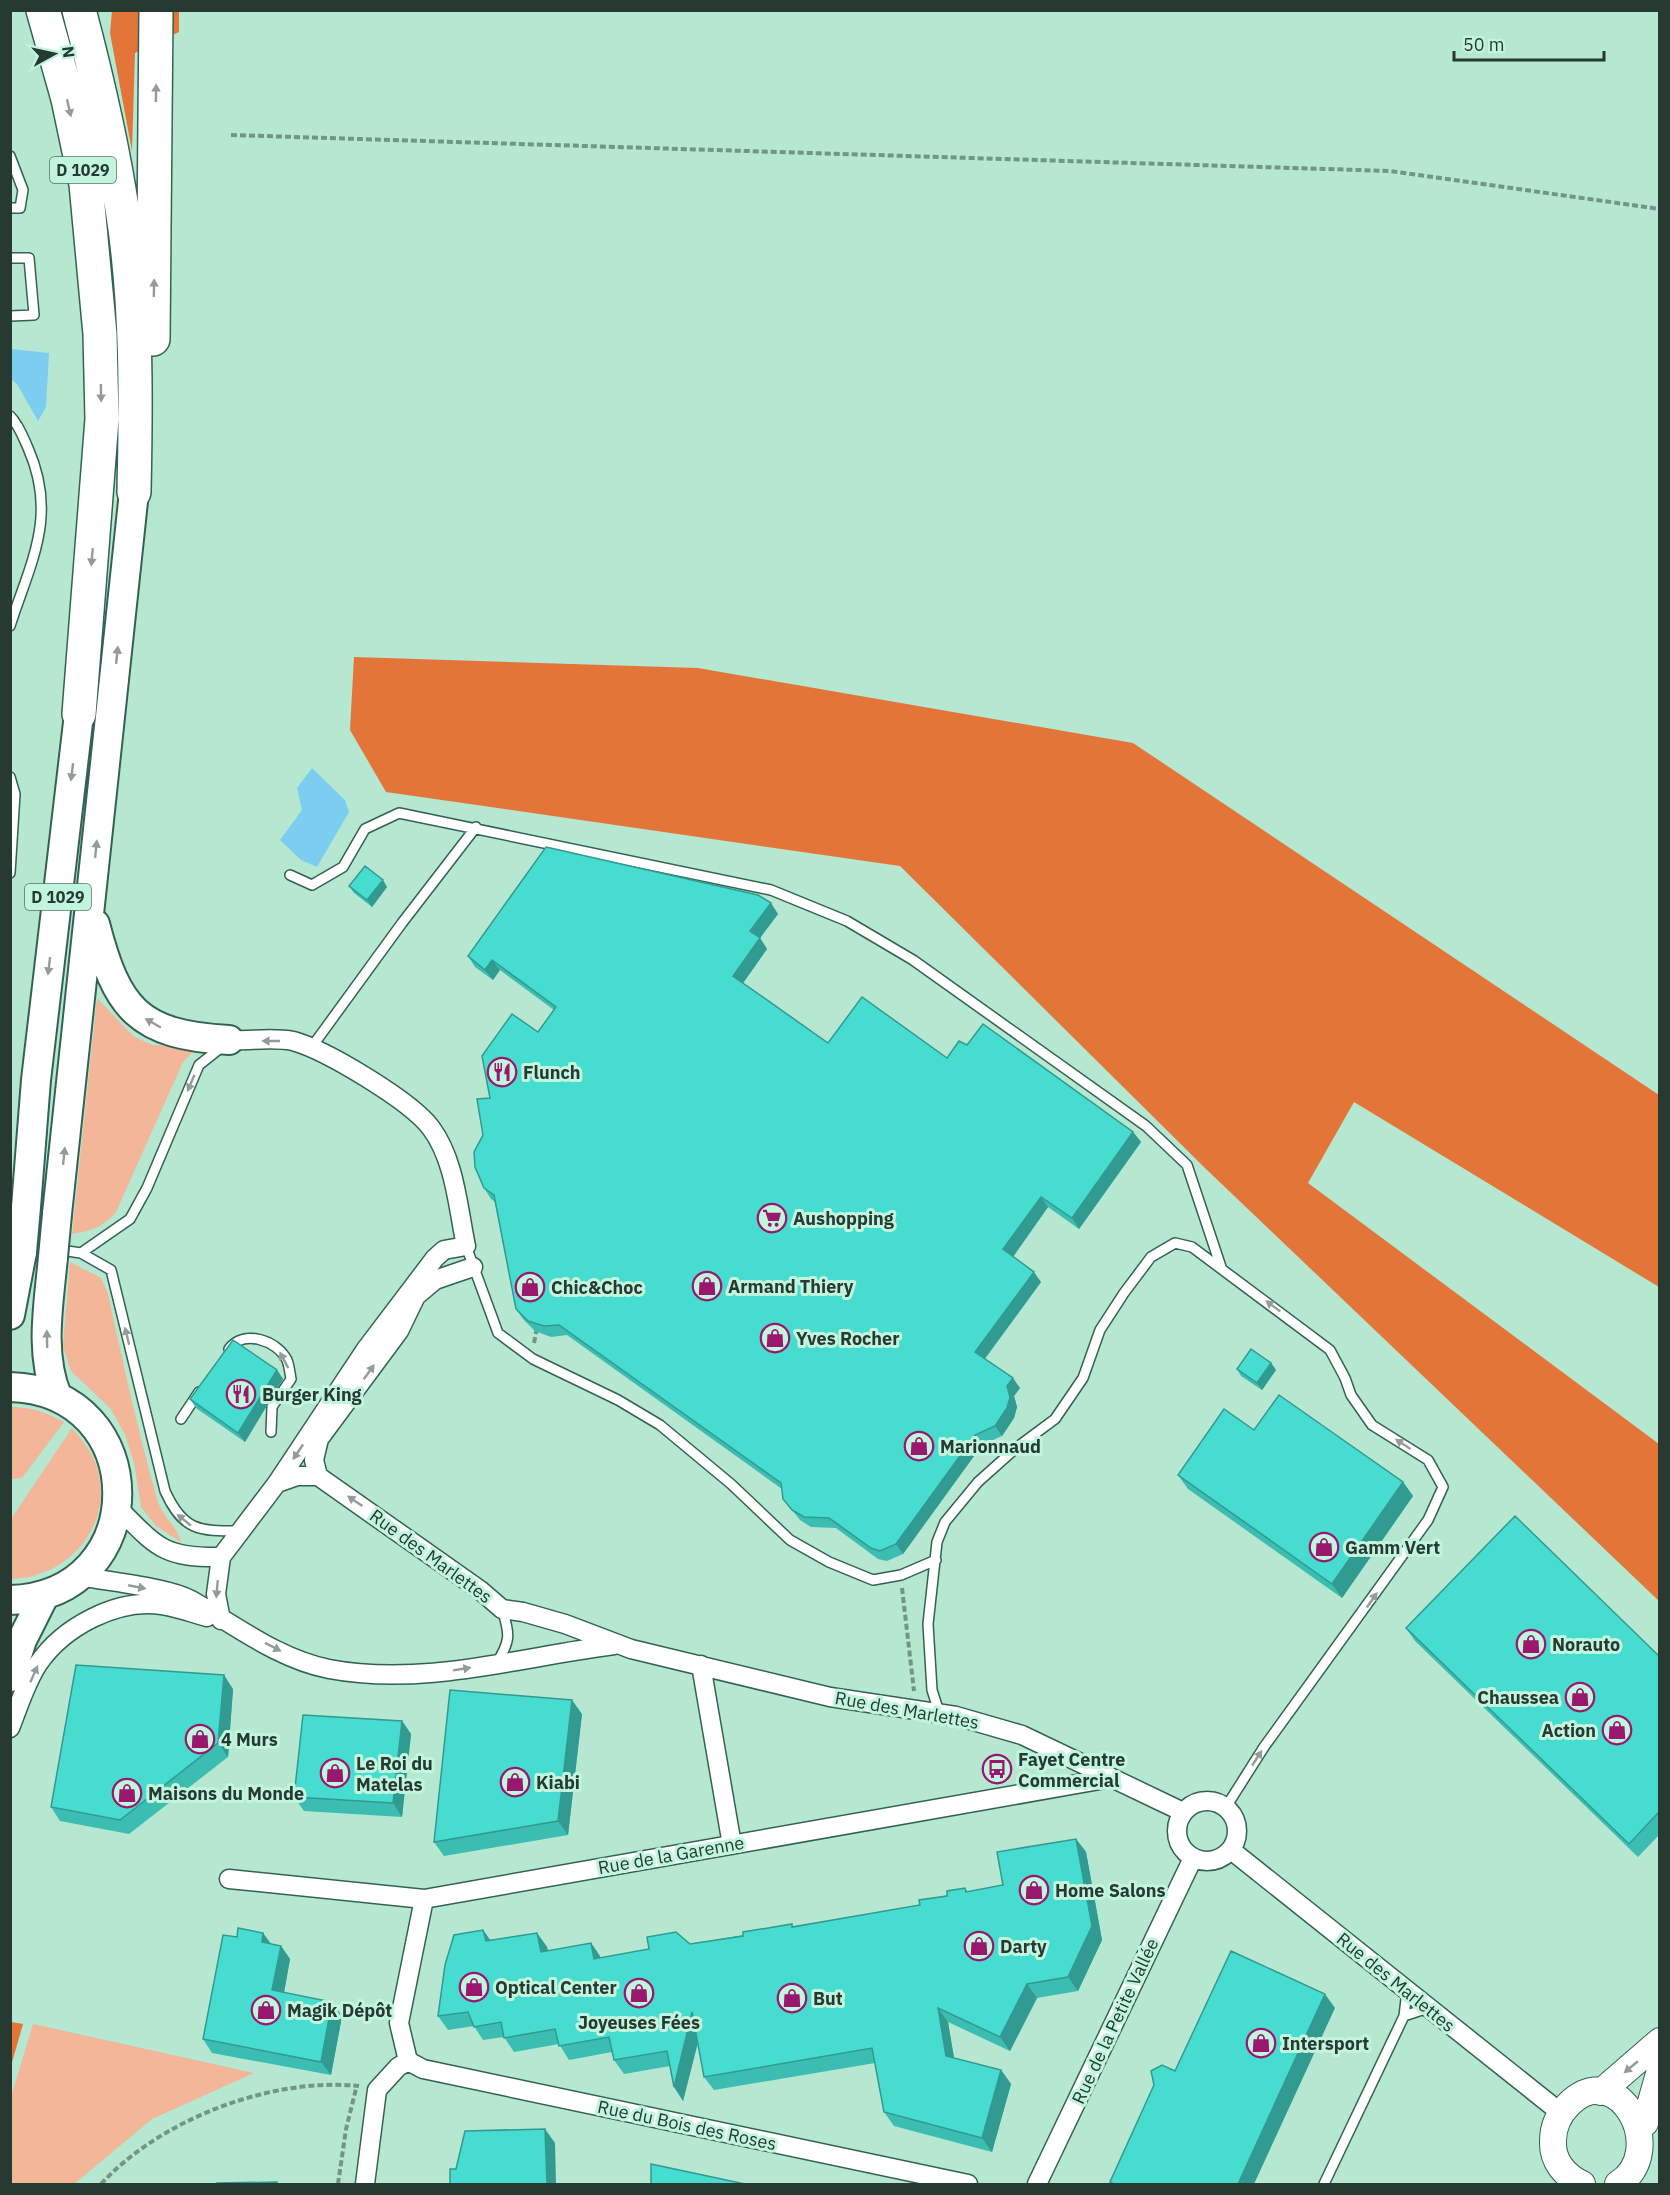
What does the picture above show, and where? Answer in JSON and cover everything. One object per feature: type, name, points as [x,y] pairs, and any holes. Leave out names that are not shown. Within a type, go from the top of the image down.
[{"type":"highway","name":"D 1029","points":[[43,10],[68,99],[86,184],[100,334],[102,419],[79,714]]},
{"type":"highway","name":"D 1029","points":[[79,10],[102,100],[124,216],[135,354],[134,492]]},
{"type":"highway","points":[[134,492],[153,357],[156,10]]},
{"type":"main road","points":[[134,492],[90,907],[111,977],[123,999],[134,1010],[164,1029],[207,1039],[229,1041]]},
{"type":"main road","name":"D 1029","points":[[10,1316],[16,1247],[27,1207],[36,1080],[79,714]]},
{"type":"main road","name":"D 1029","points":[[57,1396],[50,1379],[47,1322],[90,907]]},
{"type":"main road","points":[[10,1387],[40,1390],[57,1396],[76,1408],[93,1424],[106,1442],[114,1463],[118,1485],[118,1508],[114,1523],[101,1552],[80,1576],[44,1596],[10,1600]]},
{"type":"main road","points":[[10,1677],[22,1640],[44,1596]]},
{"type":"main road","points":[[1601,2092],[1659,2042]]},
{"type":"main road","points":[[1645,2123],[1659,2070]]},
{"type":"main road","points":[[1582,2184],[1563,2170],[1556,2159],[1552,2143],[1554,2128],[1561,2113],[1571,2102],[1586,2094],[1601,2092],[1615,2094],[1638,2110],[1645,2123],[1648,2139],[1647,2154],[1639,2169],[1628,2180],[1618,2184]]},
{"type":"main road","points":[[1550,2184],[1556,2159]]},
{"type":"street","points":[[221,1620],[216,1594],[220,1557],[277,1483],[366,1349],[435,1258],[444,1250],[466,1246],[454,1185],[443,1151],[431,1128],[396,1098],[362,1075],[311,1048],[291,1041],[229,1041]]},
{"type":"street","points":[[277,1483],[297,1476],[318,1476],[314,1460],[319,1439],[399,1331],[416,1296],[435,1280],[472,1267]]},
{"type":"street","name":"Rue des Marlettes","points":[[318,1476],[480,1590],[502,1609],[523,1612],[565,1624],[618,1645],[830,1697],[939,1712],[1022,1735],[1183,1812]]},
{"type":"street","points":[[118,1508],[148,1538],[179,1556],[220,1557]]},
{"type":"street","points":[[80,1576],[189,1599],[221,1620]]},
{"type":"street","points":[[10,1728],[38,1664],[75,1628],[126,1607],[160,1605],[221,1620]]},
{"type":"street","name":"Rue des Marlettes","points":[[221,1620],[298,1660],[329,1669],[422,1675],[618,1645]]},
{"type":"street","points":[[701,1665],[732,1845]]},
{"type":"street","name":"Rue de la Garenne","points":[[229,1879],[424,1899],[1111,1778]]},
{"type":"street","points":[[1208,1801],[1226,1807],[1232,1814],[1238,1832],[1231,1850],[1214,1861],[1193,1858],[1185,1852],[1176,1832],[1183,1812],[1198,1802],[1208,1801]]},
{"type":"street","name":"Rue des Marlettes","points":[[1231,1850],[1561,2113]]},
{"type":"street","name":"Rue de la Petite Vallée","points":[[1038,2184],[1193,1858]]},
{"type":"street","points":[[365,2184],[377,2090],[398,2067],[408,2061],[399,2023],[424,1899]]},
{"type":"street","name":"Rue du Bois des Roses","points":[[408,2061],[423,2069],[969,2184]]},
{"type":"lane","points":[[10,156],[23,190],[20,208],[10,208]]},
{"type":"lane","points":[[10,258],[29,258],[34,315],[10,316]]},
{"type":"lane","points":[[10,416],[37,468],[42,508],[41,532],[10,626]]},
{"type":"lane","points":[[10,777],[15,794],[10,873]]},
{"type":"lane","points":[[290,875],[312,885],[343,867],[364,829],[399,813],[476,827],[771,890],[848,921],[913,960],[1146,1126],[1187,1165],[1221,1267]]},
{"type":"lane","points":[[311,1048],[402,923],[476,827]]},
{"type":"lane","points":[[81,1253],[130,1219],[147,1188],[199,1065],[229,1041]]},
{"type":"lane","points":[[939,1712],[932,1690],[928,1624],[938,1542],[945,1522],[978,1482],[1016,1448],[1055,1419],[1083,1378],[1100,1330],[1151,1257],[1175,1243],[1192,1247],[1330,1350],[1351,1395],[1372,1425],[1428,1460],[1443,1487],[1428,1520],[1264,1747],[1226,1807]]},
{"type":"lane","points":[[466,1246],[498,1333],[533,1359],[618,1400],[660,1425],[731,1484],[790,1540],[829,1562],[873,1581],[901,1575],[936,1560]]},
{"type":"lane","points":[[16,1247],[81,1253],[111,1270],[165,1491],[173,1509],[184,1522],[201,1531],[239,1531]]},
{"type":"lane","points":[[220,1362],[233,1344],[248,1338],[263,1340],[277,1348],[287,1359],[291,1379],[272,1407],[271,1432]]},
{"type":"lane","points":[[181,1419],[207,1381]]},
{"type":"lane","points":[[496,1664],[504,1651],[510,1633],[502,1609]]},
{"type":"lane","points":[[1324,2184],[1404,2016],[1407,1991]]},
{"type":"lane","points":[[1404,2016],[1428,2008]]},
{"type":"path","points":[[231,135],[1390,171],[1659,209]]},
{"type":"path","points":[[535,1331],[541,1321]]},
{"type":"path","points":[[901,1575],[916,1710]]},
{"type":"path","points":[[101,2184],[142,2149],[212,2110],[270,2092],[326,2085],[357,2085],[377,2090]]},
{"type":"path","points":[[338,2184],[346,2129],[357,2085]]},
{"type":"shaded area","points":[[112,11],[179,11],[179,32],[135,53],[132,151],[110,33]]},
{"type":"shaded area","points":[[354,657],[698,668],[1133,743],[1659,1095],[1659,1287],[1354,1102],[1308,1183],[1659,1444],[1659,1601],[1206,1169],[900,866],[386,792],[350,730]]},
{"type":"shaded area","points":[[97,998],[133,1036],[152,1045],[198,1047],[183,1062],[116,1212],[96,1228],[72,1234]]},
{"type":"shaded area","points":[[70,1262],[101,1278],[108,1294],[157,1499],[181,1542],[156,1526],[141,1507],[134,1462],[124,1432],[110,1408],[71,1371],[63,1346]]},
{"type":"shaded area","points":[[11,1407],[38,1411],[64,1422],[22,1478],[11,1479]]},
{"type":"shaded area","points":[[72,1428],[91,1453],[98,1471],[101,1492],[92,1530],[81,1546],[50,1570],[11,1579],[11,1519]]},
{"type":"shaded area","points":[[10,2022],[23,2024],[11,2066]]},
{"type":"shaded area","points":[[33,2024],[254,2073],[152,2119],[74,2184],[11,2184],[11,2097]]},
{"type":"water","points":[[11,349],[49,353],[46,407],[38,421],[17,384],[11,379]]},
{"type":"water","points":[[312,768],[345,800],[349,812],[317,867],[301,860],[280,840],[302,810],[297,788]]},
{"type":"building","name":"Aushopping","points":[[546,847],[758,895],[771,903],[750,931],[760,938],[733,976],[828,1043],[862,997],[947,1058],[959,1041],[967,1045],[983,1024],[1133,1132],[1072,1218],[1041,1197],[1003,1249],[1034,1272],[975,1352],[1013,1378],[1007,1386],[1010,1397],[1007,1408],[995,1426],[975,1435],[896,1544],[880,1551],[871,1548],[829,1518],[804,1517],[792,1510],[783,1499],[781,1483],[559,1325],[544,1326],[528,1321],[516,1309],[494,1195],[484,1188],[475,1167],[474,1152],[483,1135],[477,1099],[490,1098],[482,1056],[512,1014],[538,1032],[556,1007],[492,960],[485,970],[468,956]]},
{"type":"building","points":[[365,866],[383,880],[367,900],[349,886]]},
{"type":"building","points":[[233,1340],[277,1370],[238,1433],[190,1399]]},
{"type":"building","points":[[1251,1349],[1271,1363],[1257,1383],[1237,1369]]},
{"type":"building","name":"Gamm Vert","points":[[1279,1395],[1403,1482],[1332,1584],[1178,1475],[1224,1409],[1254,1430]]},
{"type":"building","points":[[1515,1516],[1659,1656],[1659,1812],[1629,1844],[1406,1628]]},
{"type":"building","points":[[76,1665],[224,1675],[218,1743],[120,1820],[51,1807]]},
{"type":"building","points":[[450,1690],[572,1700],[558,1821],[434,1842]]},
{"type":"building","points":[[303,1715],[402,1721],[393,1803],[294,1797]]},
{"type":"building","points":[[1076,1839],[1092,1926],[1068,1977],[1027,1984],[1000,2037],[938,2008],[946,2056],[1001,2070],[982,2138],[884,2112],[872,2048],[704,2077],[692,2012],[674,2087],[667,2051],[614,2060],[609,2037],[559,2046],[555,2029],[504,2038],[501,2022],[474,2027],[468,2012],[438,2016],[445,1965],[454,1935],[483,1930],[486,1941],[537,1933],[541,1952],[591,1943],[594,1959],[649,1949],[647,1937],[676,1932],[690,1944],[743,1936],[743,1932],[792,1924],[792,1927],[920,1905],[919,1900],[947,1896],[947,1891],[965,1888],[966,1892],[1003,1885],[997,1852]]},
{"type":"building","name":"Magik Dépôt","points":[[238,1928],[263,1933],[262,1942],[281,1946],[272,1990],[332,2002],[321,2062],[203,2039],[223,1935],[237,1937]]},
{"type":"building","name":"Intersport","points":[[1231,1951],[1325,1994],[1238,2184],[1114,2184],[1110,2182],[1154,2085],[1151,2071],[1162,2065],[1175,2071]]},
{"type":"building","points":[[545,2129],[547,2184],[450,2184],[450,2169],[456,2169],[465,2131]]},
{"type":"building","points":[[651,2164],[745,2184],[651,2184]]},
{"type":"building","points":[[277,2182],[277,2184],[217,2184],[217,2183]]},
{"type":"place","name":"Flunch","points":[[502,1072]]},
{"type":"place","name":"Aushopping","points":[[772,1218]]},
{"type":"place","name":"Armand Thiery","points":[[707,1286]]},
{"type":"place","name":"Chic&Choc","points":[[530,1287]]},
{"type":"place","name":"Yves Rocher","points":[[775,1338]]},
{"type":"place","name":"Burger King","points":[[241,1394]]},
{"type":"place","name":"Marionnaud","points":[[919,1446]]},
{"type":"place","name":"Gamm Vert","points":[[1324,1547]]},
{"type":"place","name":"Norauto","points":[[1531,1644]]},
{"type":"place","name":"Chaussea","points":[[1580,1697]]},
{"type":"place","name":"Action","points":[[1617,1730]]},
{"type":"place","name":"4 Murs","points":[[200,1739]]},
{"type":"place","name":"Fayet Centre Commercial","points":[[997,1769]]},
{"type":"place","name":"Le Roi du Matelas","points":[[335,1773]]},
{"type":"place","name":"Kiabi","points":[[515,1782]]},
{"type":"place","name":"Maisons du Monde","points":[[127,1793]]},
{"type":"place","name":"Home Salons","points":[[1034,1890]]},
{"type":"place","name":"Darty","points":[[979,1946]]},
{"type":"place","name":"Optical Center","points":[[474,1987]]},
{"type":"place","name":"Joyeuses Fées","points":[[639,1993]]},
{"type":"place","name":"But","points":[[792,1998]]},
{"type":"place","name":"Magik Dépôt","points":[[266,2010]]},
{"type":"place","name":"Intersport","points":[[1261,2043]]}]
